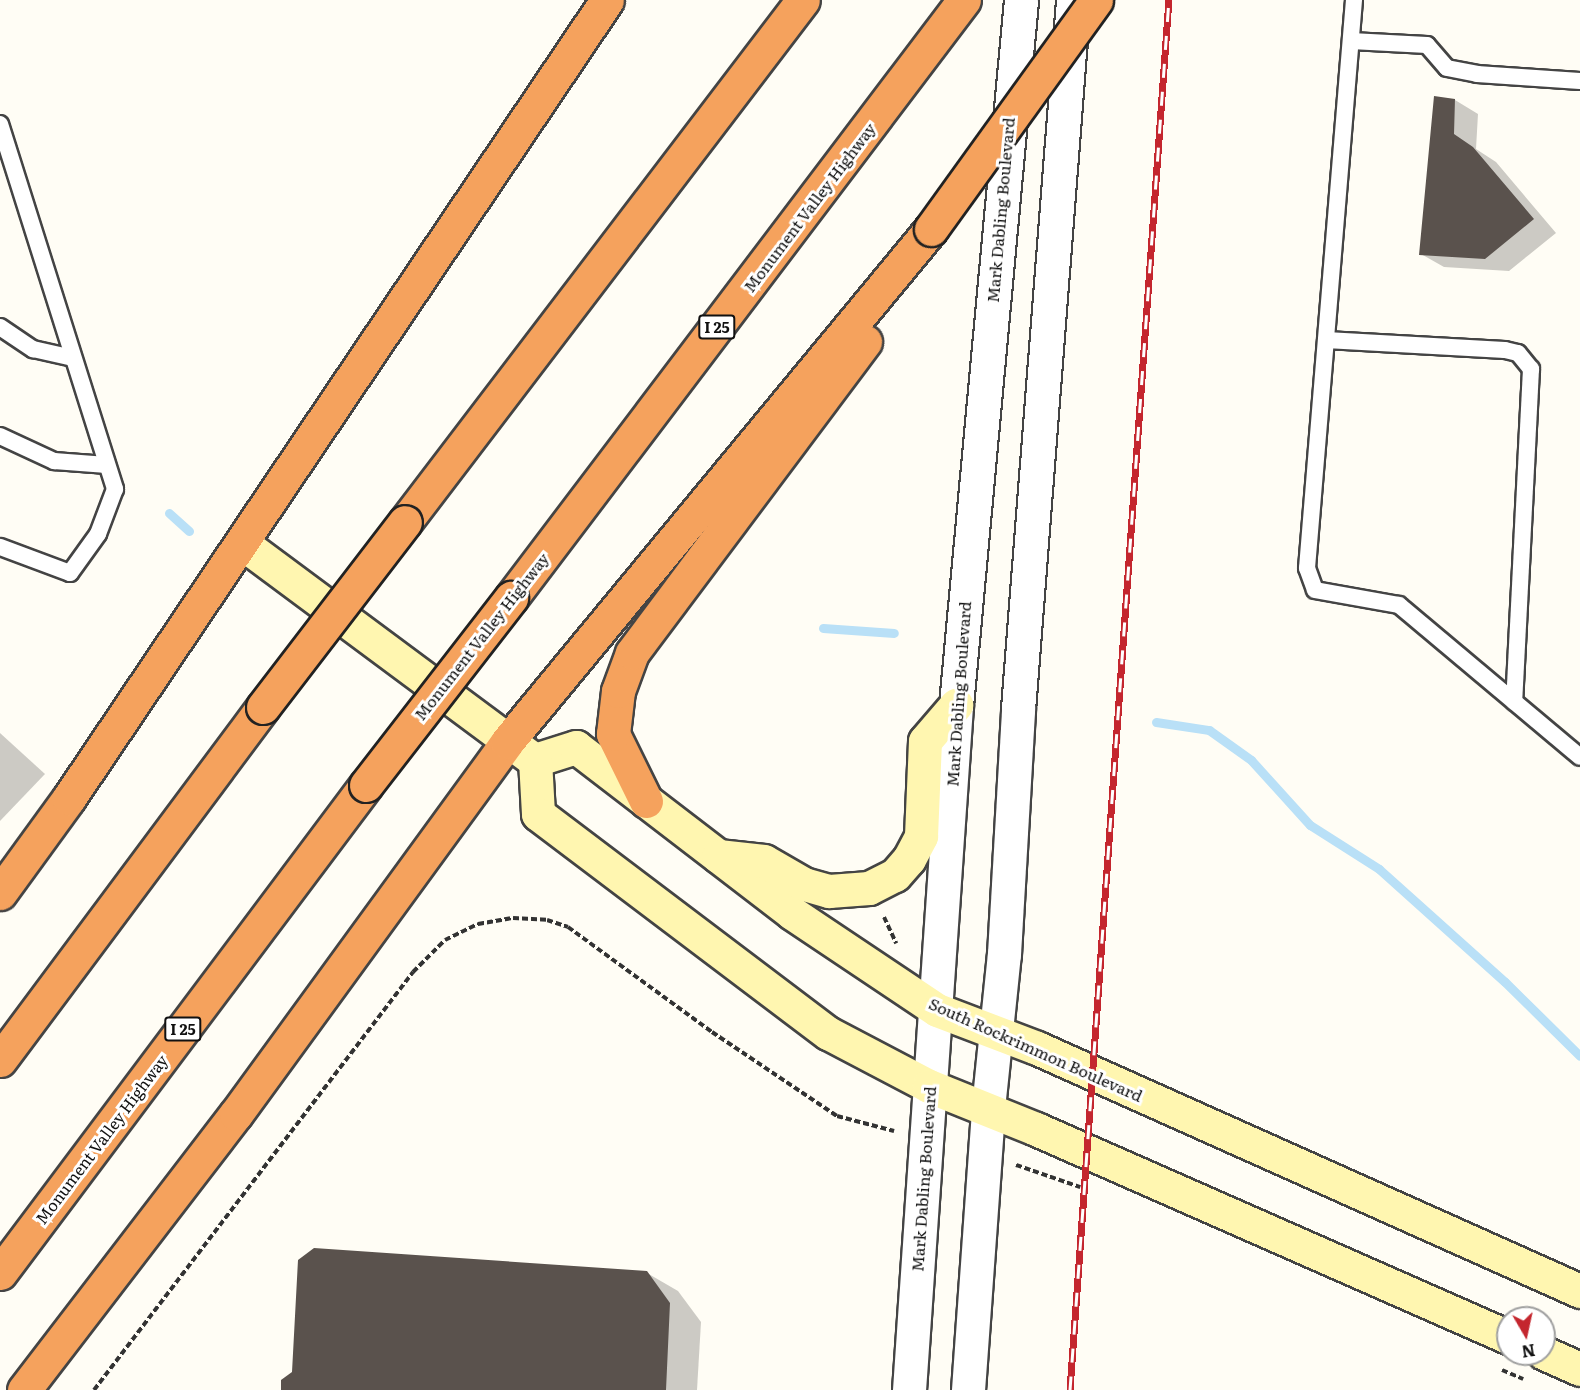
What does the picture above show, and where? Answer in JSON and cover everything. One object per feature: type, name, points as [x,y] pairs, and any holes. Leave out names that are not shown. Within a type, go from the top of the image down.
[{"type":"highway","points":[[0,893],[69,798],[607,0]]},
{"type":"highway","points":[[0,1060],[263,707],[803,0]]},
{"type":"highway","name":"Monument Valley Highway","points":[[0,1273],[366,785],[924,56],[964,0]]},
{"type":"highway","points":[[646,801],[613,734],[618,691],[632,653],[886,298],[931,229],[1096,0]]},
{"type":"highway","points":[[24,1390],[236,1114],[507,742],[886,298]]},
{"type":"main road","points":[[242,543],[507,742],[535,760],[538,814],[828,1033],[929,1086],[988,1108],[1496,1332]]},
{"type":"main road","points":[[718,856],[764,861],[804,884],[829,891],[869,888],[895,875],[909,859],[921,836],[925,741],[956,705]]},
{"type":"main road","name":"South Rockrimmon Boulevard","points":[[535,760],[576,747],[792,913],[937,1010],[996,1032],[1580,1292]]},
{"type":"main road","points":[[1560,1360],[1580,1388]]},
{"type":"street","name":"Mark Dabling Boulevard","points":[[909,1390],[924,1143],[937,1010],[956,705],[1021,0]]},
{"type":"street","points":[[968,1390],[1073,0]]},
{"type":"lane","points":[[1354,0],[1307,568],[1316,590],[1399,605],[1580,756]]},
{"type":"lane","points":[[1351,41],[1427,45],[1447,68],[1477,74],[1580,81]]},
{"type":"lane","points":[[0,124],[115,489],[98,534],[70,573],[0,547]]},
{"type":"lane","points":[[0,327],[33,349],[73,358]]},
{"type":"lane","points":[[1326,340],[1505,350],[1518,353],[1531,369],[1514,702]]},
{"type":"lane","points":[[0,436],[54,461],[107,465]]},
{"type":"path","points":[[882,913],[900,952]]},
{"type":"path","points":[[94,1390],[413,972],[445,940],[478,924],[522,918],[568,927],[712,1032],[837,1116],[878,1125],[924,1143]]},
{"type":"path","points":[[985,1154],[1086,1189]]},
{"type":"path","points":[[1495,1367],[1528,1381]]},
{"type":"building","points":[[1434,96],[1455,99],[1454,134],[1473,147],[1534,219],[1485,259],[1419,255]]},
{"type":"building","points":[[314,1248],[647,1271],[670,1303],[666,1390],[281,1390],[281,1380],[292,1372],[298,1260]]},
{"type":"waterway","points":[[169,513],[189,531]]},
{"type":"waterway","points":[[823,628],[894,633]]},
{"type":"waterway","points":[[1156,722],[1209,730],[1251,760],[1310,825],[1379,869],[1505,982],[1580,1056]]},
{"type":"railway","points":[[1070,1390],[1169,0]]}]
